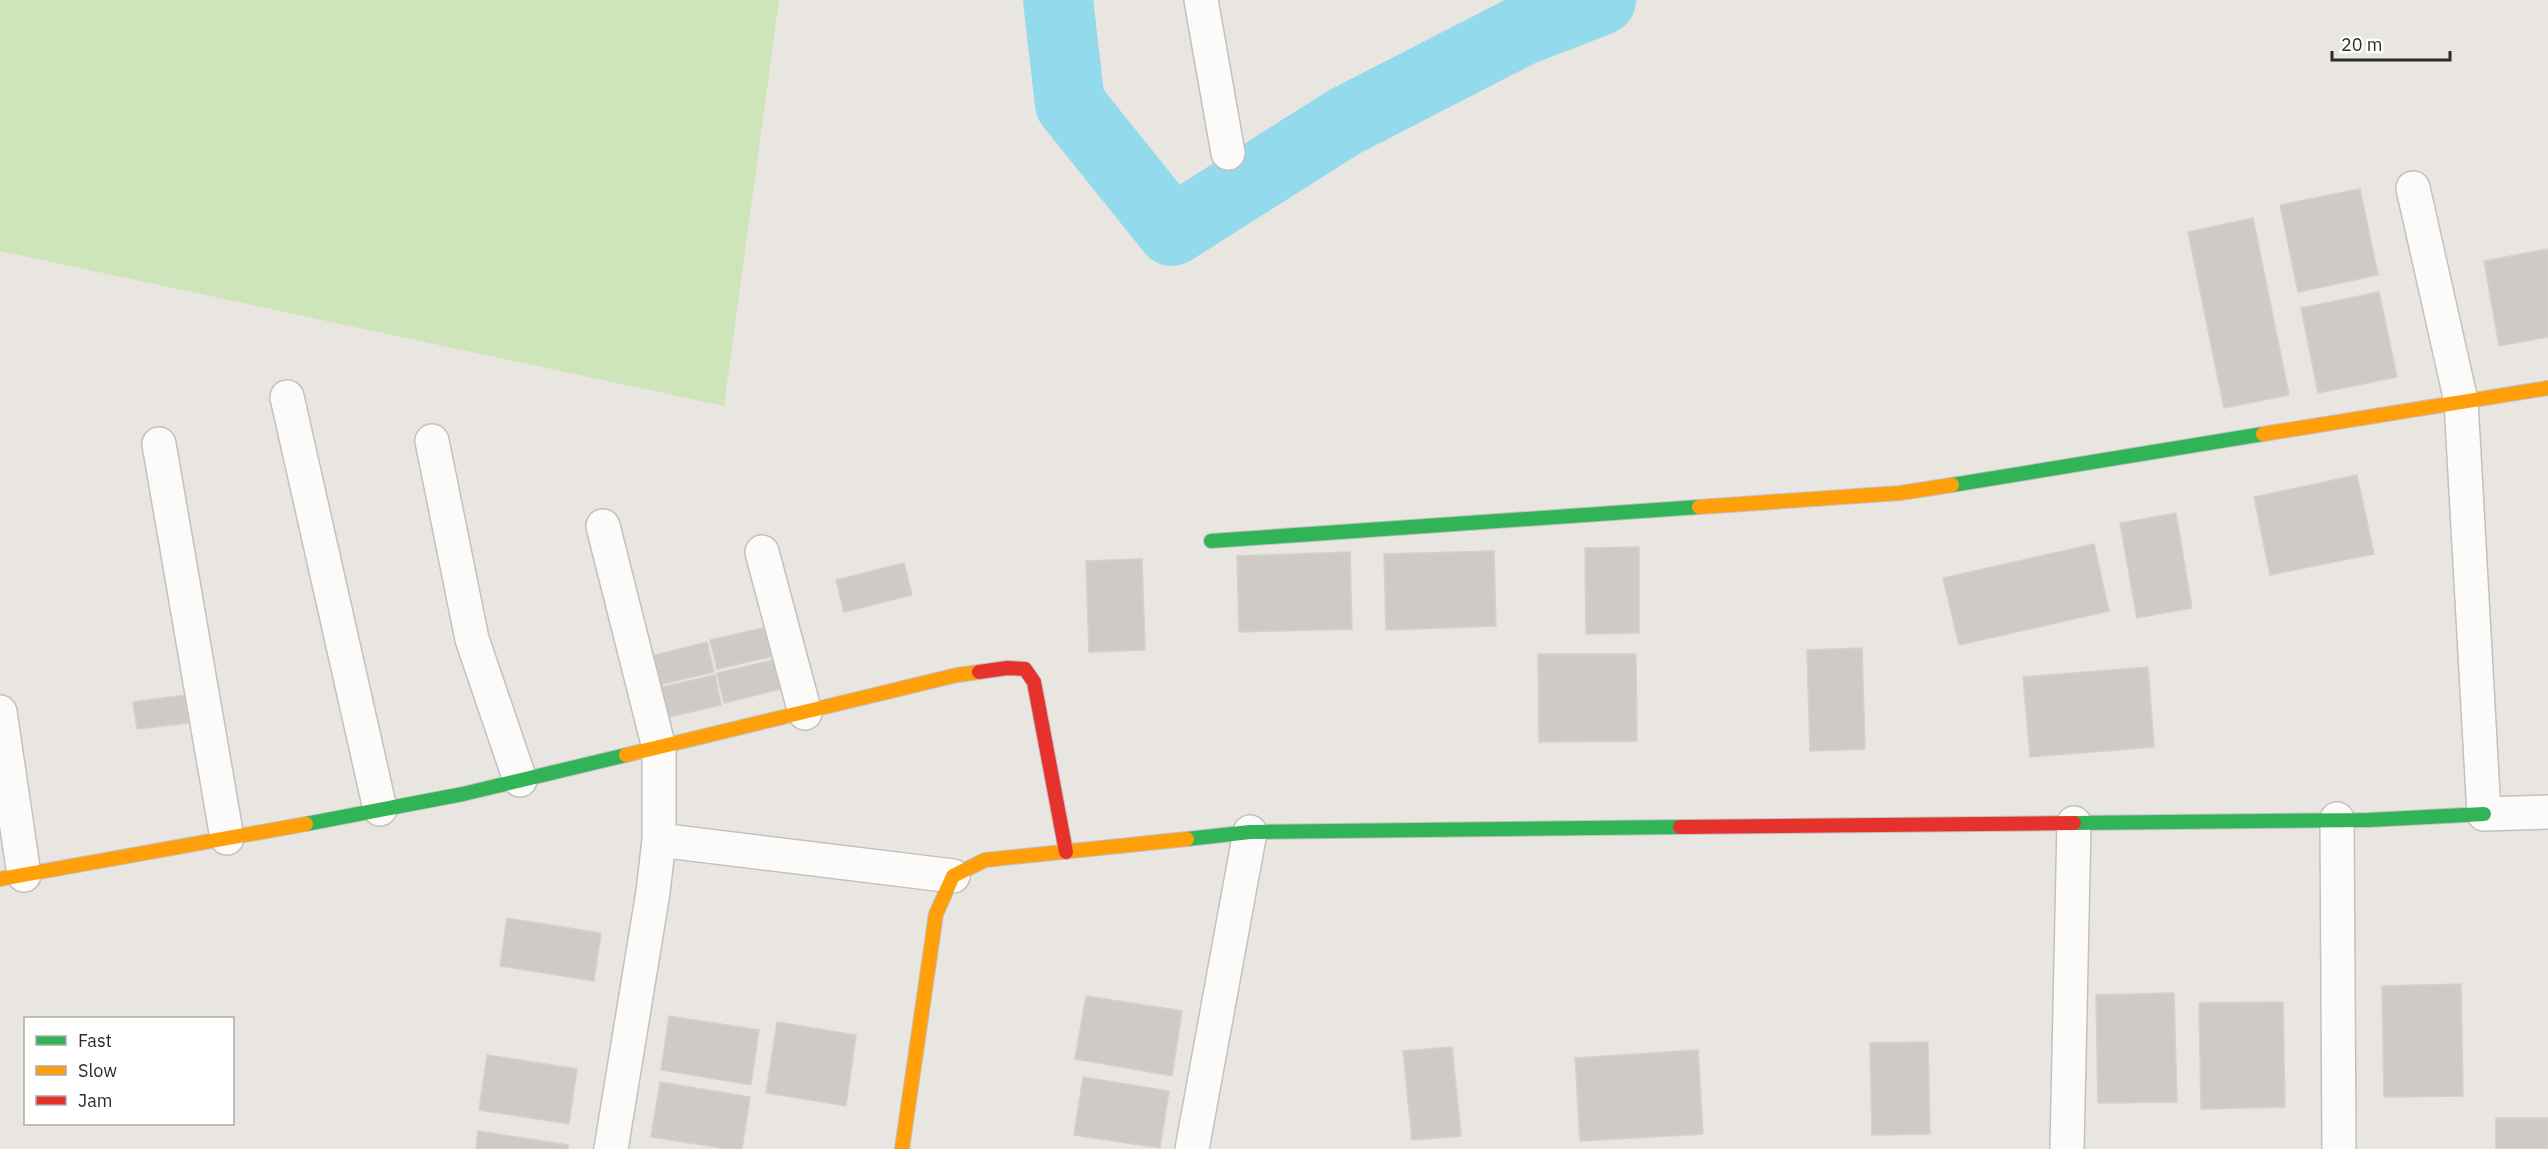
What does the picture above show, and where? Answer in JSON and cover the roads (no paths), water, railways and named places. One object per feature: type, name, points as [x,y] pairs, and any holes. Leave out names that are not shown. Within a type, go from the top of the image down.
[{"type":"street","points":[[1201,0],[1228,153]]},
{"type":"street","points":[[2414,188],[2461,401],[2484,814]]},
{"type":"street","points":[[1211,541],[1900,493],[2548,388]]},
{"type":"street","points":[[288,397],[380,809]]},
{"type":"street","points":[[432,441],[472,639],[520,780]]},
{"type":"street","points":[[159,444],[227,838]]},
{"type":"street","points":[[603,526],[659,748],[659,840],[653,892],[611,1149]]},
{"type":"street","points":[[762,552],[805,713]]},
{"type":"street","points":[[0,712],[12,877],[380,809],[520,780],[957,675],[1007,668],[1025,669],[1034,682],[1066,852]]},
{"type":"street","points":[[659,840],[953,876],[985,860],[1250,832],[2369,820],[2548,812]]},
{"type":"street","points":[[2337,819],[2339,1149]]},
{"type":"street","points":[[2067,1149],[2074,823]]},
{"type":"street","points":[[1192,1149],[1250,832]]},
{"type":"street","points":[[902,1149],[936,914],[953,876]]},
{"type":"waterway","points":[[1058,0],[1070,104],[1172,231],[1344,122],[1521,31],[1601,0]]}]
